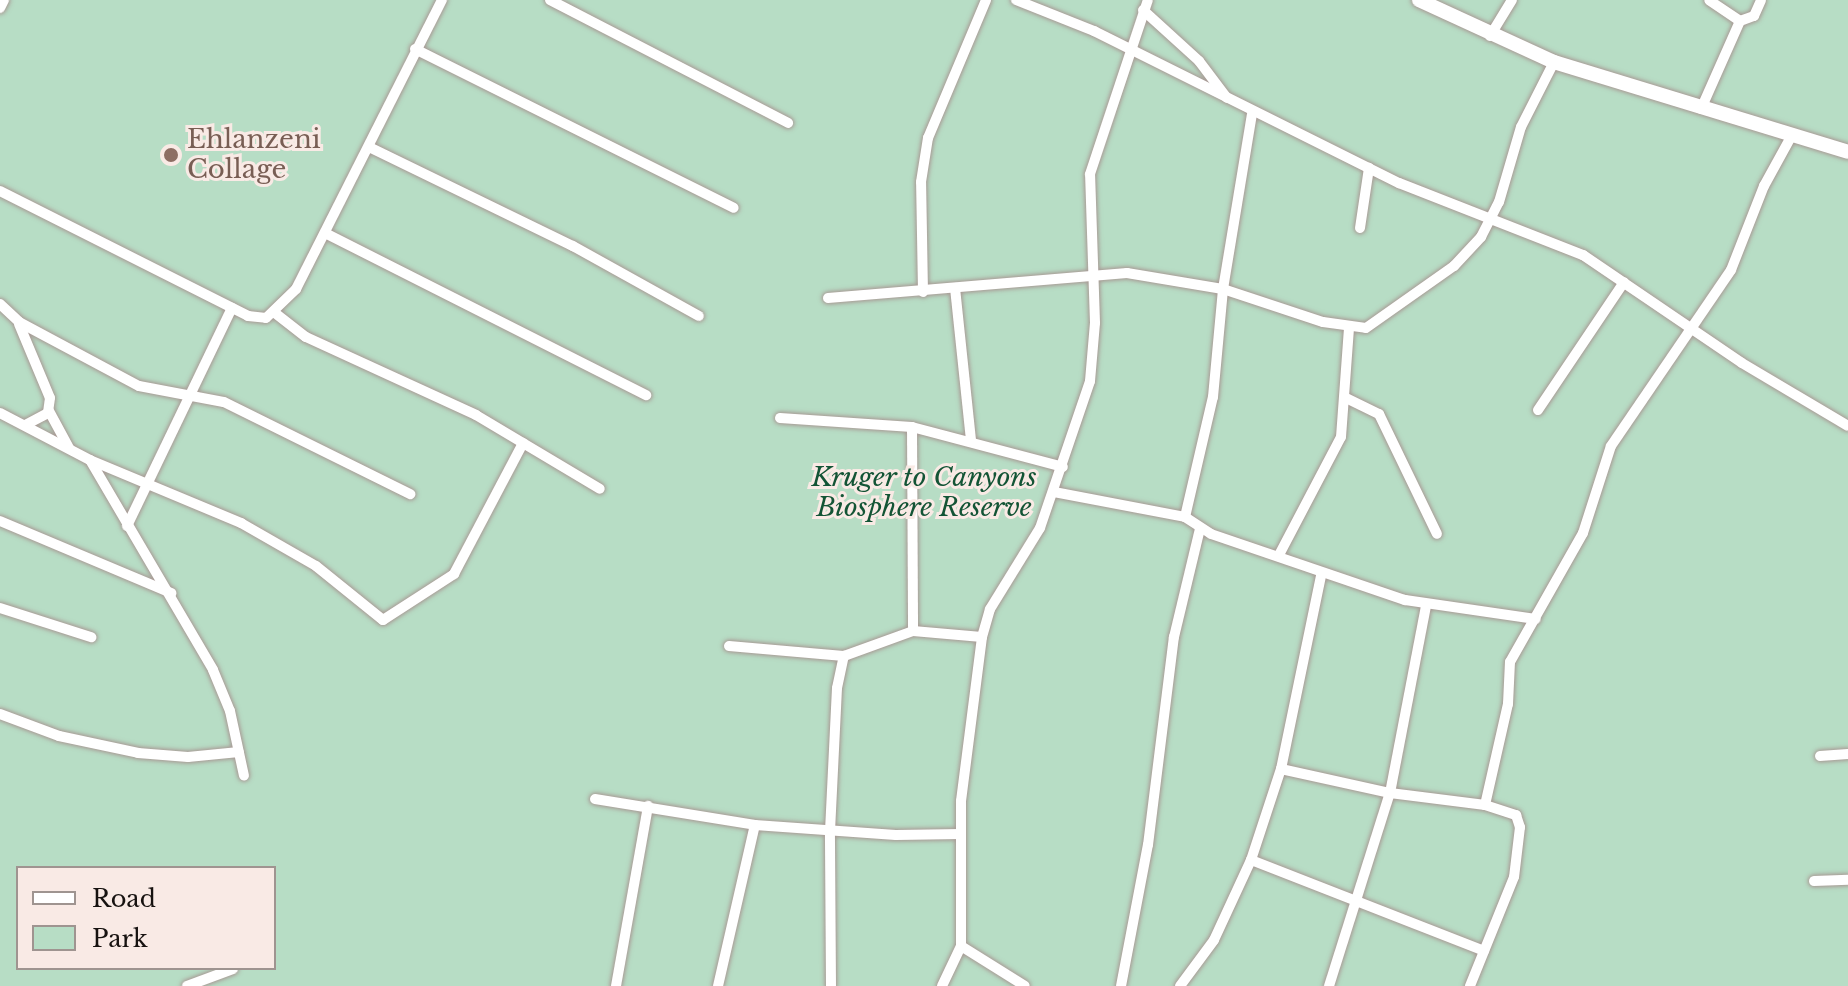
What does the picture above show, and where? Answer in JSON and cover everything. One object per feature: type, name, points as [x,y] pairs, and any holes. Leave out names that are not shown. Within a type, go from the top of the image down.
[{"type":"street","points":[[0,8],[4,0]]},
{"type":"street","points":[[0,191],[232,308],[256,318],[275,313],[296,289],[442,0]]},
{"type":"street","points":[[550,0],[788,123]]},
{"type":"street","points":[[923,292],[921,182],[928,138],[986,0]]},
{"type":"street","points":[[1016,0],[1128,49],[1252,114],[1369,168],[1492,219],[1550,239],[1624,282],[1692,329],[1848,426]]},
{"type":"street","points":[[1419,0],[1490,36],[1554,62],[1848,152]]},
{"type":"street","points":[[1490,36],[1512,0]]},
{"type":"street","points":[[1709,0],[1740,21]]},
{"type":"street","points":[[1701,109],[1740,21],[1754,16],[1761,0]]},
{"type":"street","points":[[942,986],[961,946],[961,834],[982,637],[990,609],[1040,528],[1063,467],[1094,353],[1090,174],[1128,49],[1146,5],[1199,61],[1231,103]]},
{"type":"street","points":[[415,49],[734,208]]},
{"type":"street","points":[[828,298],[923,292],[1092,274],[1164,277],[1223,289],[1349,328],[1374,324],[1454,266],[1492,219],[1521,127],[1554,62]]},
{"type":"street","points":[[1185,517],[1213,397],[1223,289],[1252,114]]},
{"type":"street","points":[[1485,805],[1508,704],[1510,662],[1583,533],[1616,437],[1731,270],[1764,186],[1792,135]]},
{"type":"street","points":[[369,147],[573,246],[699,316]]},
{"type":"street","points":[[1360,228],[1369,168]]},
{"type":"street","points":[[325,233],[646,395]]},
{"type":"street","points":[[1538,410],[1624,282]]},
{"type":"street","points":[[955,288],[971,441]]},
{"type":"street","points":[[0,305],[19,322],[139,386],[224,402],[410,494]]},
{"type":"street","points":[[127,526],[193,395],[232,308]]},
{"type":"street","points":[[275,313],[306,337],[421,387],[600,489]]},
{"type":"street","points":[[19,322],[45,376],[49,411],[71,450]]},
{"type":"street","points":[[1279,555],[1304,499],[1335,453],[1346,398],[1349,328]]},
{"type":"street","points":[[1346,398],[1379,414],[1437,534]]},
{"type":"street","points":[[25,425],[49,411]]},
{"type":"street","points":[[3,417],[293,552],[383,620],[454,574],[523,443]]},
{"type":"street","points":[[780,418],[912,427],[1063,467]]},
{"type":"street","points":[[912,427],[913,631]]},
{"type":"street","points":[[90,460],[127,526],[173,594],[221,687],[244,776]]},
{"type":"street","points":[[1054,492],[1185,517],[1200,529],[1279,555],[1321,575],[1426,606],[1536,619]]},
{"type":"street","points":[[0,521],[173,594]]},
{"type":"street","points":[[1121,986],[1148,845],[1174,637],[1200,529]]},
{"type":"street","points":[[1180,986],[1214,940],[1251,860],[1281,769],[1321,575]]},
{"type":"street","points":[[1329,986],[1390,793],[1426,606]]},
{"type":"street","points":[[0,608],[91,637]]},
{"type":"street","points":[[729,646],[844,656],[913,631],[982,637]]},
{"type":"street","points":[[831,986],[830,831],[837,688],[844,656]]},
{"type":"street","points":[[0,714],[59,736],[138,753],[188,757],[239,752]]},
{"type":"street","points":[[1820,756],[1848,754]]},
{"type":"street","points":[[1281,769],[1390,793],[1511,811],[1520,827],[1514,877],[1470,986]]},
{"type":"street","points":[[595,799],[755,825],[830,831],[961,834]]},
{"type":"street","points":[[616,986],[648,806]]},
{"type":"street","points":[[718,986],[755,825]]},
{"type":"street","points":[[1251,860],[1484,951]]},
{"type":"street","points":[[1814,881],[1848,880]]},
{"type":"street","points":[[961,946],[1025,986]]},
{"type":"street","points":[[187,986],[230,970]]},
{"type":"green space","name":"Kruger to Canyons Biosphere Reserve","points":[[0,0],[1848,0],[1848,986],[0,986]]},
{"type":"place","name":"Ehlanzeni Collage","points":[[171,155]]}]
